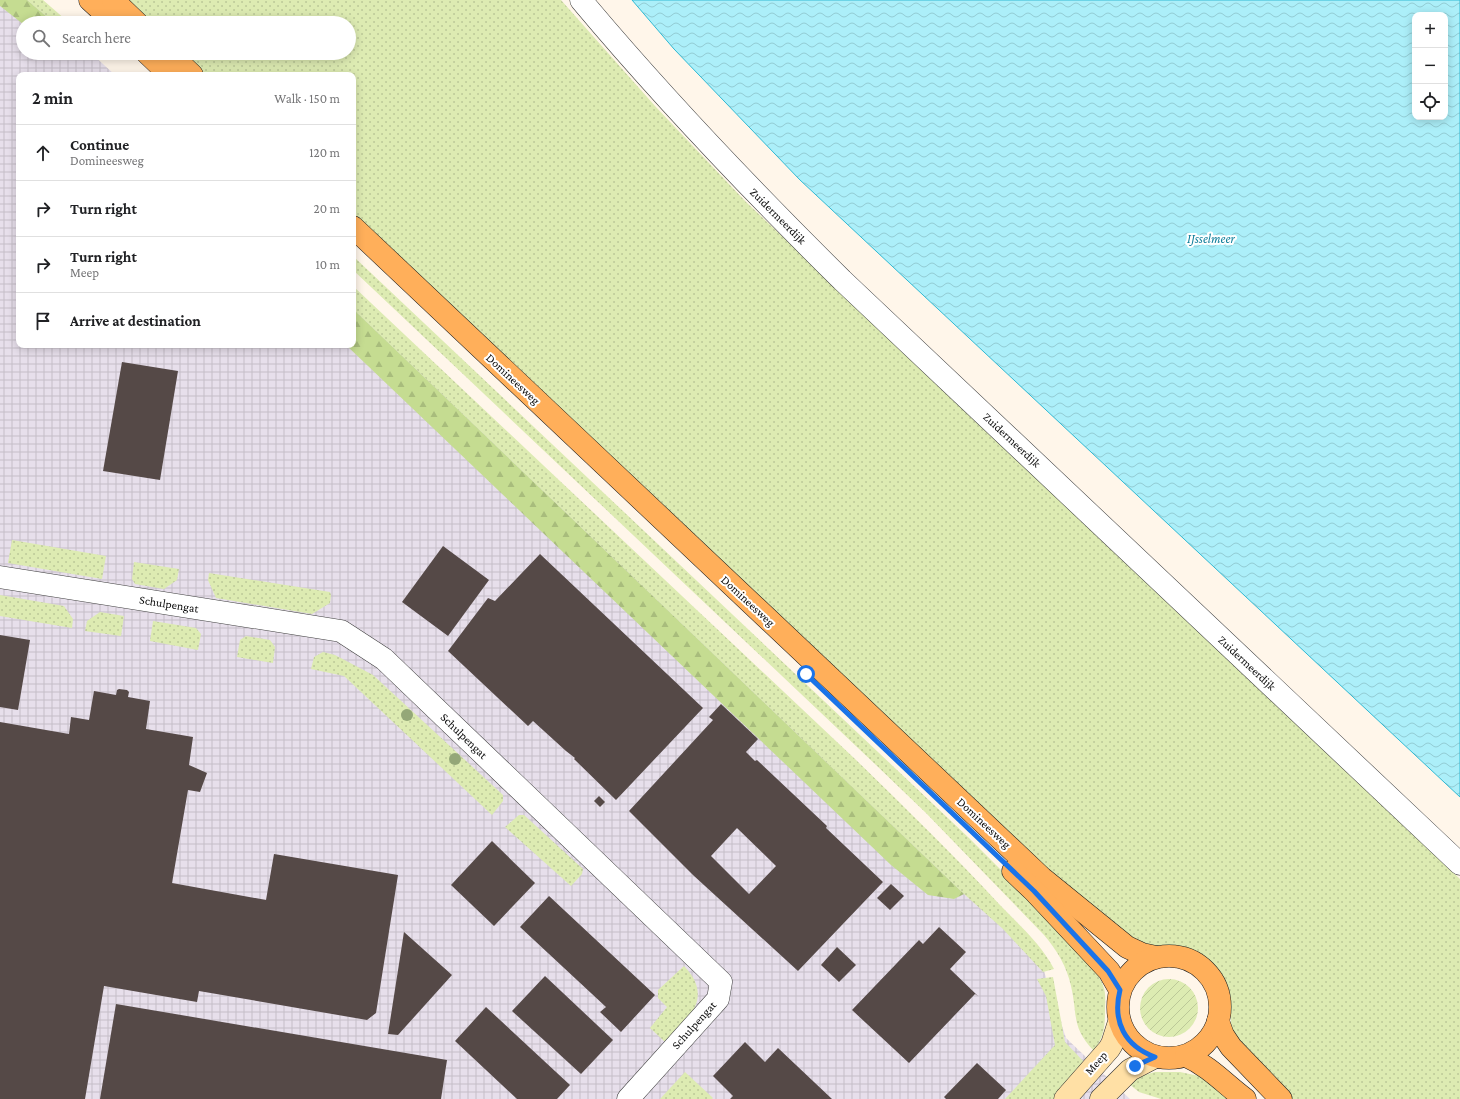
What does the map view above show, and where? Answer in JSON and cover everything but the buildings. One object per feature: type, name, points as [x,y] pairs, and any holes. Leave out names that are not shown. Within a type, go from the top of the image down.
[{"type":"main road","points":[[90,0],[107,16]]},
{"type":"main road","points":[[113,0],[130,16]]},
{"type":"main road","points":[[154,60],[167,72]]},
{"type":"main road","points":[[176,60],[189,72]]},
{"type":"main road","name":"Domineesweg","points":[[356,231],[1028,864],[1128,947],[1142,954],[1156,957]]},
{"type":"main road","name":"Domineesweg","points":[[356,249],[1034,891],[1108,971],[1120,990]]},
{"type":"main road","points":[[1174,956],[1191,961],[1206,971],[1216,986],[1219,995],[1220,1008],[1216,1029],[1200,1049],[1186,1056],[1170,1059],[1155,1057],[1139,1050],[1127,1038],[1119,1022],[1117,1001],[1123,982],[1140,964],[1156,957],[1174,956]]},
{"type":"main road","points":[[1218,1021],[1223,1035],[1231,1047],[1281,1099]]},
{"type":"main road","name":"Meep","points":[[1065,1099],[1109,1049],[1119,1022]]},
{"type":"main road","points":[[1186,1056],[1211,1070],[1245,1099]]},
{"type":"main road","points":[[1101,1099],[1130,1070],[1155,1057]]},
{"type":"street","name":"Zuidermeerdijk","points":[[581,0],[686,120],[805,243],[917,352],[1460,864]]},
{"type":"street","name":"Schulpengat","points":[[0,577],[341,631],[384,659],[721,982],[718,999],[628,1099]]},
{"type":"shaded area","points":[[0,0],[28,0],[49,16],[16,16],[16,60],[99,60],[112,72],[16,72],[16,348],[356,348],[356,310],[1041,962],[1066,1038],[1130,1099],[0,1099]]},
{"type":"green space","points":[[0,0],[27,0],[46,16],[16,16],[16,19],[0,6]]},
{"type":"green space","points":[[27,0],[43,0],[61,16],[46,16]]},
{"type":"green space","points":[[120,0],[561,0],[655,106],[746,202],[1460,879],[1460,1099],[1288,1099],[1232,1032],[1228,992],[1225,980],[1213,966],[1200,954],[1186,949],[1171,946],[1156,947],[1140,944],[1027,856],[356,223],[356,72],[196,72],[183,60],[356,60],[356,16],[137,16]]},
{"type":"green space","points":[[356,259],[969,838],[1027,896],[1096,972],[1101,981],[1105,997],[1104,1025],[1102,1035],[1094,1051],[1078,1028],[1071,986],[1064,965],[1044,935],[926,813],[356,273]]},
{"type":"green space","points":[[356,289],[855,759],[946,849],[1021,927],[1043,951],[1054,969],[1043,972],[1003,929],[964,894],[356,312]]},
{"type":"green space","points":[[356,312],[964,894],[954,899],[928,895],[891,865],[349,348],[356,348]]},
{"type":"green space","points":[[12,540],[106,556],[102,579],[8,563]]},
{"type":"green space","points":[[134,562],[179,569],[177,580],[164,589],[135,584],[132,579]]},
{"type":"green space","points":[[209,573],[330,592],[330,603],[312,614],[216,598],[208,580]]},
{"type":"green space","points":[[0,595],[64,606],[73,619],[72,628],[0,616]]},
{"type":"green space","points":[[100,612],[124,616],[121,636],[85,631],[87,621]]},
{"type":"green space","points":[[153,621],[196,628],[201,634],[198,650],[150,641]]},
{"type":"green space","points":[[246,636],[270,640],[275,647],[273,663],[237,657],[240,640]]},
{"type":"green space","points":[[323,652],[335,655],[373,675],[503,795],[503,801],[492,815],[344,676],[311,669],[314,657]]},
{"type":"green space","points":[[519,815],[524,815],[583,869],[582,874],[571,886],[505,827]]},
{"type":"green space","points":[[684,966],[693,977],[697,988],[698,998],[690,1016],[666,1043],[650,1028],[667,1007],[658,998],[658,990]]},
{"type":"green space","points":[[1053,977],[1065,1042],[1085,1063],[1056,1099],[1005,1099],[1055,1045],[1046,996],[1037,979]]},
{"type":"green space","points":[[1169,979],[1180,981],[1193,992],[1196,997],[1198,1008],[1196,1019],[1185,1032],[1180,1035],[1169,1037],[1158,1035],[1145,1024],[1142,1019],[1140,1008],[1142,997],[1153,984],[1158,981]]},
{"type":"green space","points":[[685,1072],[713,1098],[660,1099]]},
{"type":"green space","points":[[1155,1072],[1180,1072],[1199,1076],[1230,1099],[1161,1099],[1139,1092],[1129,1084],[1141,1076]]},
{"type":"water","name":"IJsselmeer","points":[[632,0],[1460,0],[1460,797],[800,180],[674,49]]},
{"type":"route","points":[[806,674],[1034,891],[1108,971],[1120,990],[1117,1001],[1117,1012],[1122,1030],[1127,1038],[1139,1050],[1155,1057],[1135,1066]]}]
